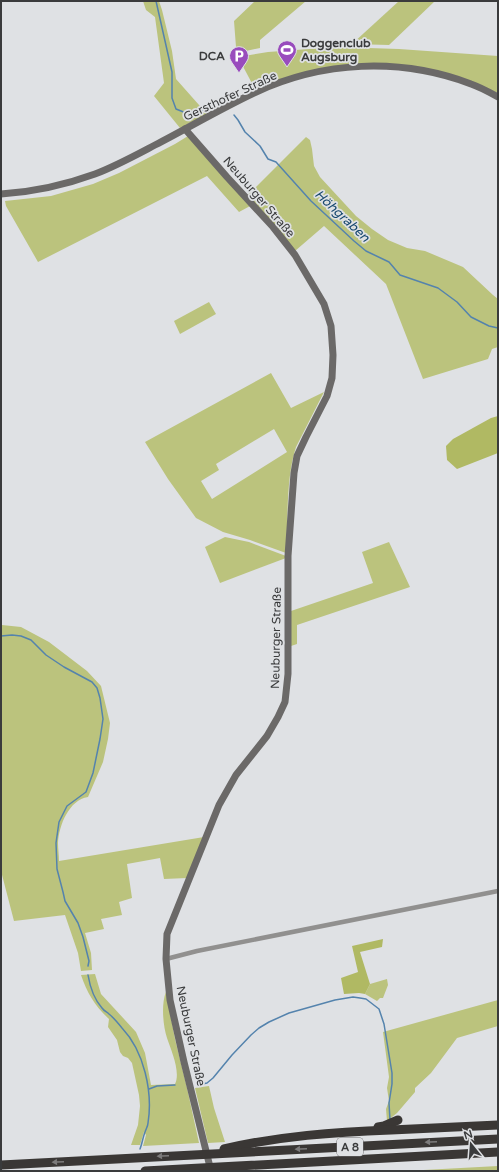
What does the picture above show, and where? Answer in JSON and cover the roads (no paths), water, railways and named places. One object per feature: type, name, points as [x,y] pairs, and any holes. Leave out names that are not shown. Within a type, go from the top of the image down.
[{"type":"highway","points":[[359,1131],[384,1126],[398,1120]]},
{"type":"highway","points":[[202,1154],[242,1145],[302,1136],[359,1131],[498,1125]]},
{"type":"highway","name":"A 8","points":[[1,1165],[498,1139]]},
{"type":"highway","name":"A 8","points":[[145,1171],[498,1152]]},
{"type":"street","name":"Gersthofer Straße","points":[[1,194],[49,188],[96,174],[138,154],[255,93],[279,83],[316,72],[346,67],[369,66],[391,66],[429,71],[472,84],[498,97]]},
{"type":"street","name":"Neuburger Straße","points":[[185,129],[273,227],[295,255],[324,304],[332,326],[333,355],[332,378],[326,396],[306,436],[298,456],[294,473],[288,556],[288,674],[284,702],[278,717],[267,736],[236,775],[219,805],[168,934],[166,959],[170,1000],[211,1171]]},
{"type":"street","points":[[166,959],[197,951],[498,891]]},
{"type":"waterway","name":"Höhgraben","points":[[156,1],[172,72],[172,98],[176,109],[186,113],[211,109]]},
{"type":"waterway","name":"Höhgraben","points":[[234,115],[245,132],[260,146],[268,159],[276,162],[311,201],[366,251],[389,262],[400,275],[438,288],[457,302],[471,317],[489,326],[498,328]]},
{"type":"waterway","points":[[1,636],[21,636],[31,640],[46,655],[64,667],[92,682],[97,688],[100,698],[103,719],[93,773],[86,792],[67,806],[59,822],[56,843],[57,869],[65,901],[78,923],[83,937],[89,961],[88,966]]},
{"type":"waterway","points":[[88,975],[91,988],[97,1001],[130,1037],[145,1072],[148,1085],[149,1111],[148,1125],[140,1149]]},
{"type":"waterway","points":[[198,1085],[207,1083],[213,1078],[251,1035],[269,1022],[289,1013],[335,1000],[353,997],[366,999],[379,1009],[384,1024],[392,1073],[389,1103],[390,1120]]},
{"type":"waterway","points":[[149,1089],[157,1086],[175,1085]]},
{"type":"place","name":"Doggenclub Augsburg","points":[[287,67]]},
{"type":"place","name":"DCA","points":[[239,73]]}]
